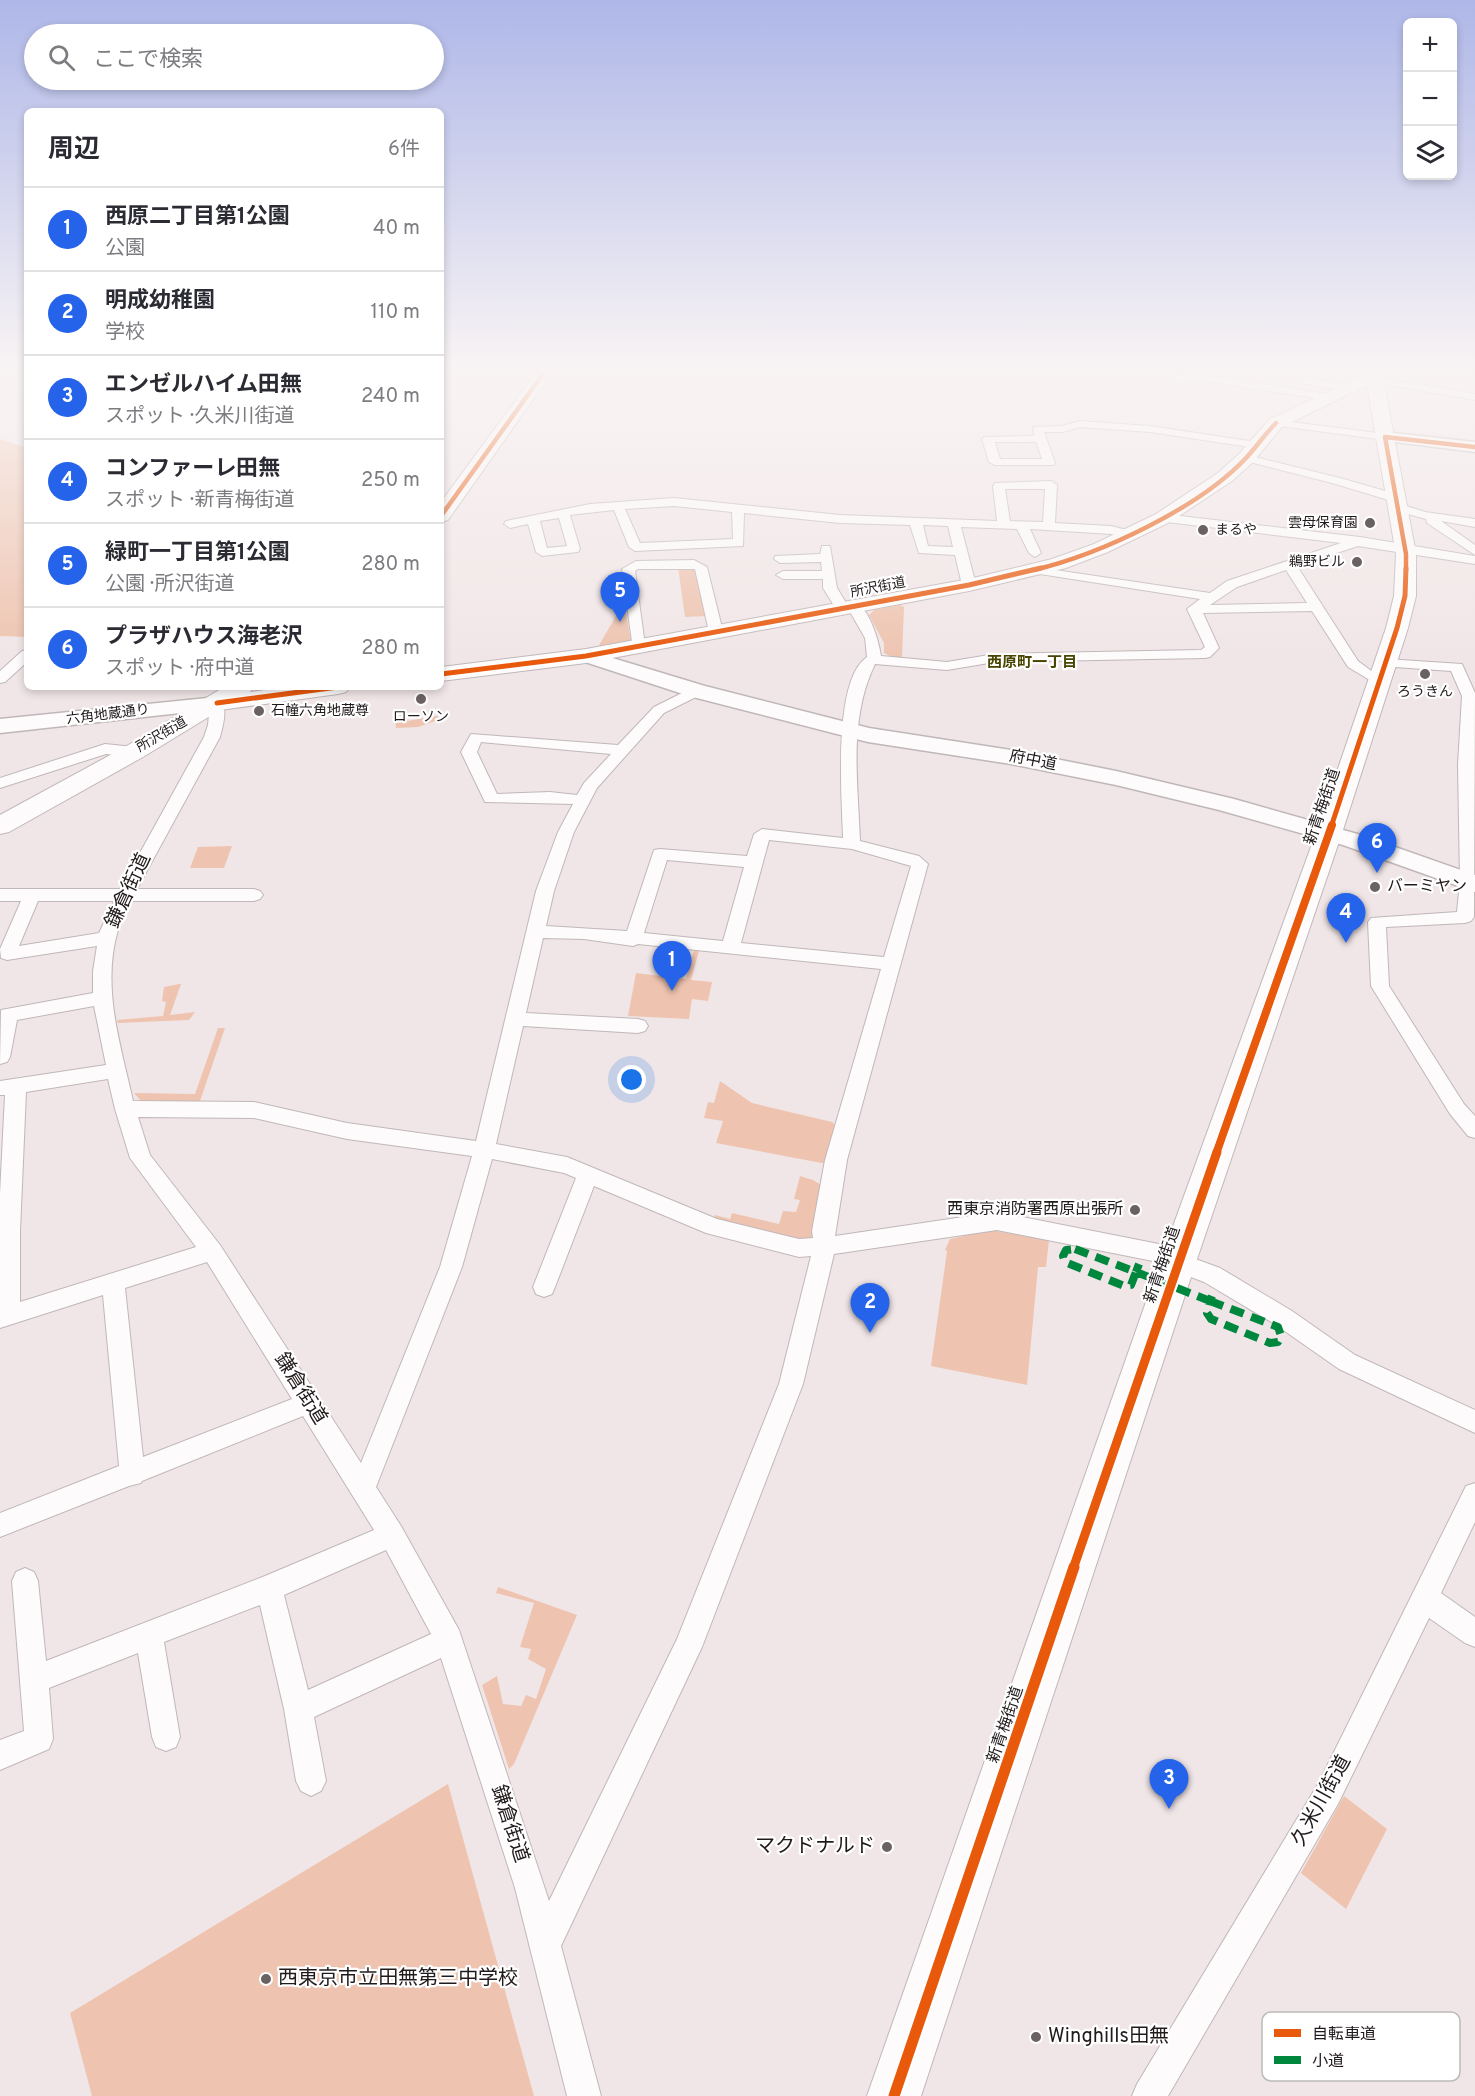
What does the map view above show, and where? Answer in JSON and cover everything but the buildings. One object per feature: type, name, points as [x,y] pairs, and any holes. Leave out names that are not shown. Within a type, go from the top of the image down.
[{"type":"main road","points":[[444,512],[478,465]]},
{"type":"main road","name":"所沢街道","points":[[444,674],[586,656],[969,585],[1037,561],[1092,552],[1131,535],[1203,494],[1236,465]]},
{"type":"main road","name":"新青梅街道","points":[[894,2096],[1179,1259],[1329,833],[1382,672],[1405,596],[1405,548],[1390,465]]},
{"type":"main road","points":[[217,703],[236,690]]},
{"type":"main road","name":"所沢街道","points":[[0,826],[217,703],[315,690]]},
{"type":"street","points":[[1290,465],[1396,502],[1424,515],[1475,551]]},
{"type":"street","points":[[1004,524],[999,486],[1051,486],[1049,526]]},
{"type":"street","points":[[510,524],[563,512],[674,502],[840,519],[1049,526],[1111,530],[1131,535]]},
{"type":"street","points":[[618,506],[635,547],[739,543],[738,507]]},
{"type":"street","points":[[533,519],[542,552],[574,549],[563,512]]},
{"type":"street","points":[[1424,515],[1475,523]]},
{"type":"street","points":[[1163,518],[1405,548],[1475,560]]},
{"type":"street","points":[[915,520],[922,550],[960,551]]},
{"type":"street","points":[[953,521],[969,585]]},
{"type":"street","points":[[1022,526],[1037,561],[1212,597]]},
{"type":"street","points":[[1194,609],[1232,584],[1360,542]]},
{"type":"street","points":[[780,559],[826,554],[830,588],[872,638],[874,659]]},
{"type":"street","points":[[638,646],[628,569],[636,565],[694,564],[701,567],[716,632]]},
{"type":"street","points":[[1290,564],[1353,664],[1382,672],[1457,667],[1472,696],[1470,766],[1472,883],[1465,917],[1377,922],[1380,987],[1457,1109],[1475,1130]]},
{"type":"street","points":[[783,575],[828,575]]},
{"type":"street","points":[[1194,609],[1316,607]]},
{"type":"street","points":[[852,844],[849,730],[862,671],[869,660],[947,666],[995,658],[1205,654],[1212,648],[1194,609]]},
{"type":"street","name":"府中道","points":[[586,656],[697,691],[849,730],[1011,757],[1116,778],[1226,804],[1329,833],[1472,883]]},
{"type":"street","points":[[0,679],[24,657]]},
{"type":"street","points":[[362,1491],[451,1266],[484,1150],[545,891],[566,832],[590,786],[659,710],[697,691]]},
{"type":"street","name":"六角地蔵通り","points":[[0,726],[217,703]]},
{"type":"street","name":"鎌倉街道","points":[[217,703],[216,725],[212,737],[139,867],[108,938],[102,971],[102,998],[115,1071],[125,1109],[141,1158],[212,1251],[392,1535],[449,1640],[523,1866],[584,2096]]},
{"type":"street","points":[[582,800],[491,799],[469,752],[476,737],[622,750]]},
{"type":"street","points":[[0,783],[105,749],[134,752]]},
{"type":"street","points":[[545,1944],[688,1647],[791,1384],[825,1246],[823,1231],[836,1160],[920,864],[913,860],[852,844],[762,834],[730,949]]},
{"type":"street","points":[[633,940],[660,854],[753,862]]},
{"type":"street","points":[[0,895],[127,893],[254,895]]},
{"type":"street","points":[[32,895],[7,954],[108,938]]},
{"type":"street","points":[[535,932],[584,933],[633,940],[890,964]]},
{"type":"street","points":[[0,1057],[8,1015],[102,998]]},
{"type":"street","points":[[514,1019],[638,1026]]},
{"type":"street","points":[[115,1071],[8,1087],[4,1316],[212,1251]]},
{"type":"street","points":[[125,1109],[242,1109],[347,1131],[484,1150],[567,1165],[714,1227],[799,1248],[997,1221],[1179,1259],[1212,1275],[1284,1318],[1347,1362],[1475,1422]]},
{"type":"street","points":[[544,1287],[588,1175]]},
{"type":"street","points":[[113,1281],[132,1474]]},
{"type":"street","points":[[0,1525],[309,1403]]},
{"type":"street","name":"久米川街道","points":[[1149,2096],[1328,1794],[1475,1496]]},
{"type":"street","points":[[33,1680],[269,1588],[392,1535]]},
{"type":"street","points":[[0,1755],[39,1739],[25,1581]]},
{"type":"street","points":[[269,1588],[298,1709],[311,1781]]},
{"type":"street","points":[[1424,1598],[1475,1633]]},
{"type":"street","points":[[149,1633],[166,1737]]},
{"type":"street","points":[[298,1709],[449,1640]]},
{"type":"shaded area","points":[[0,465],[24,465],[24,637],[0,636]]},
{"type":"shaded area","points":[[678,567],[697,568],[707,616],[685,617]]},
{"type":"shaded area","points":[[624,602],[631,641],[598,647]]},
{"type":"shaded area","points":[[900,605],[904,607],[902,657],[892,657],[884,653],[884,643],[869,615],[874,610]]},
{"type":"shaded area","points":[[406,716],[407,721],[437,716],[441,719],[418,727],[396,728],[395,718]]},
{"type":"shaded area","points":[[232,846],[224,868],[190,868],[198,847]]},
{"type":"shaded area","points":[[694,950],[699,951],[691,980],[712,982],[708,1001],[692,999],[689,1019],[628,1016],[636,973],[686,979]]},
{"type":"shaded area","points":[[181,984],[170,1015],[195,1012],[189,1020],[118,1023],[117,1020],[163,1016],[166,1002],[162,1001],[164,987]]},
{"type":"shaded area","points":[[218,1028],[225,1028],[200,1101],[141,1101],[134,1093],[195,1094]]},
{"type":"shaded area","points":[[720,1081],[752,1103],[832,1122],[837,1126],[827,1164],[716,1143],[723,1121],[704,1118],[708,1102],[714,1103]]},
{"type":"shaded area","points":[[800,1176],[823,1186],[815,1235],[808,1240],[729,1225],[714,1218],[715,1215],[730,1219],[732,1213],[779,1224],[783,1211],[796,1212],[800,1200],[794,1199]]},
{"type":"shaded area","points":[[991,1230],[1049,1240],[1046,1267],[1038,1267],[1027,1385],[931,1366],[947,1251],[945,1250],[950,1239]]},
{"type":"shaded area","points":[[498,1587],[577,1615],[514,1764],[509,1769],[482,1685],[497,1676],[503,1704],[521,1706],[526,1695],[536,1699],[546,1669],[528,1659],[531,1649],[520,1647],[534,1603],[496,1593]]},
{"type":"shaded area","points":[[448,1784],[534,2096],[92,2096],[70,2013]]},
{"type":"shaded area","points":[[1344,1796],[1387,1829],[1346,1909],[1301,1873]]},
{"type":"marked path","points":[[1139,1264],[1131,1285],[1124,1286],[1065,1262],[1063,1256],[1066,1250],[1075,1249],[1100,1259],[1125,1268],[1151,1278],[1202,1298],[1227,1308],[1278,1327],[1281,1336],[1278,1342],[1270,1343],[1211,1319],[1207,1313],[1212,1296]]},
{"type":"cycle path","points":[[444,512],[478,465]]},
{"type":"cycle path","points":[[444,674],[586,656],[969,585],[1059,564],[1131,535],[1203,494],[1238,465]]},
{"type":"cycle path","points":[[894,2096],[1178,1262],[1329,833],[1397,628],[1405,596],[1406,554],[1390,465]]},
{"type":"cycle path","points":[[217,703],[315,690]]},
{"type":"place","name":"雲母保育園","points":[[1370,523]]},
{"type":"place","name":"まるや","points":[[1203,530]]},
{"type":"place","name":"鵜野ビル","points":[[1357,562]]},
{"type":"place","name":"緑町一丁目第1公園","points":[[620,622]]},
{"type":"place","name":"ろうきん","points":[[1425,674]]},
{"type":"place","name":"ローソン","points":[[421,699]]},
{"type":"place","name":"石幢六角地蔵尊","points":[[259,711]]},
{"type":"place","name":"プラザハウス海老沢","points":[[1377,873]]},
{"type":"place","name":"バーミヤン","points":[[1375,887]]},
{"type":"place","name":"コンファーレ田無","points":[[1346,943]]},
{"type":"place","name":"西原二丁目第1公園","points":[[672,991]]},
{"type":"place","name":"西東京消防署西原出張所","points":[[1135,1210]]},
{"type":"place","name":"明成幼稚園","points":[[870,1333]]},
{"type":"place","name":"エンゼルハイム田無","points":[[1169,1809]]},
{"type":"place","name":"マクドナルド","points":[[887,1847]]},
{"type":"place","name":"西東京市立田無第三中学校","points":[[266,1979]]},
{"type":"place","name":"Winghills田無","points":[[1036,2037]]},
{"type":"district","name":"西原町一丁目","points":[[1032,663]]}]
